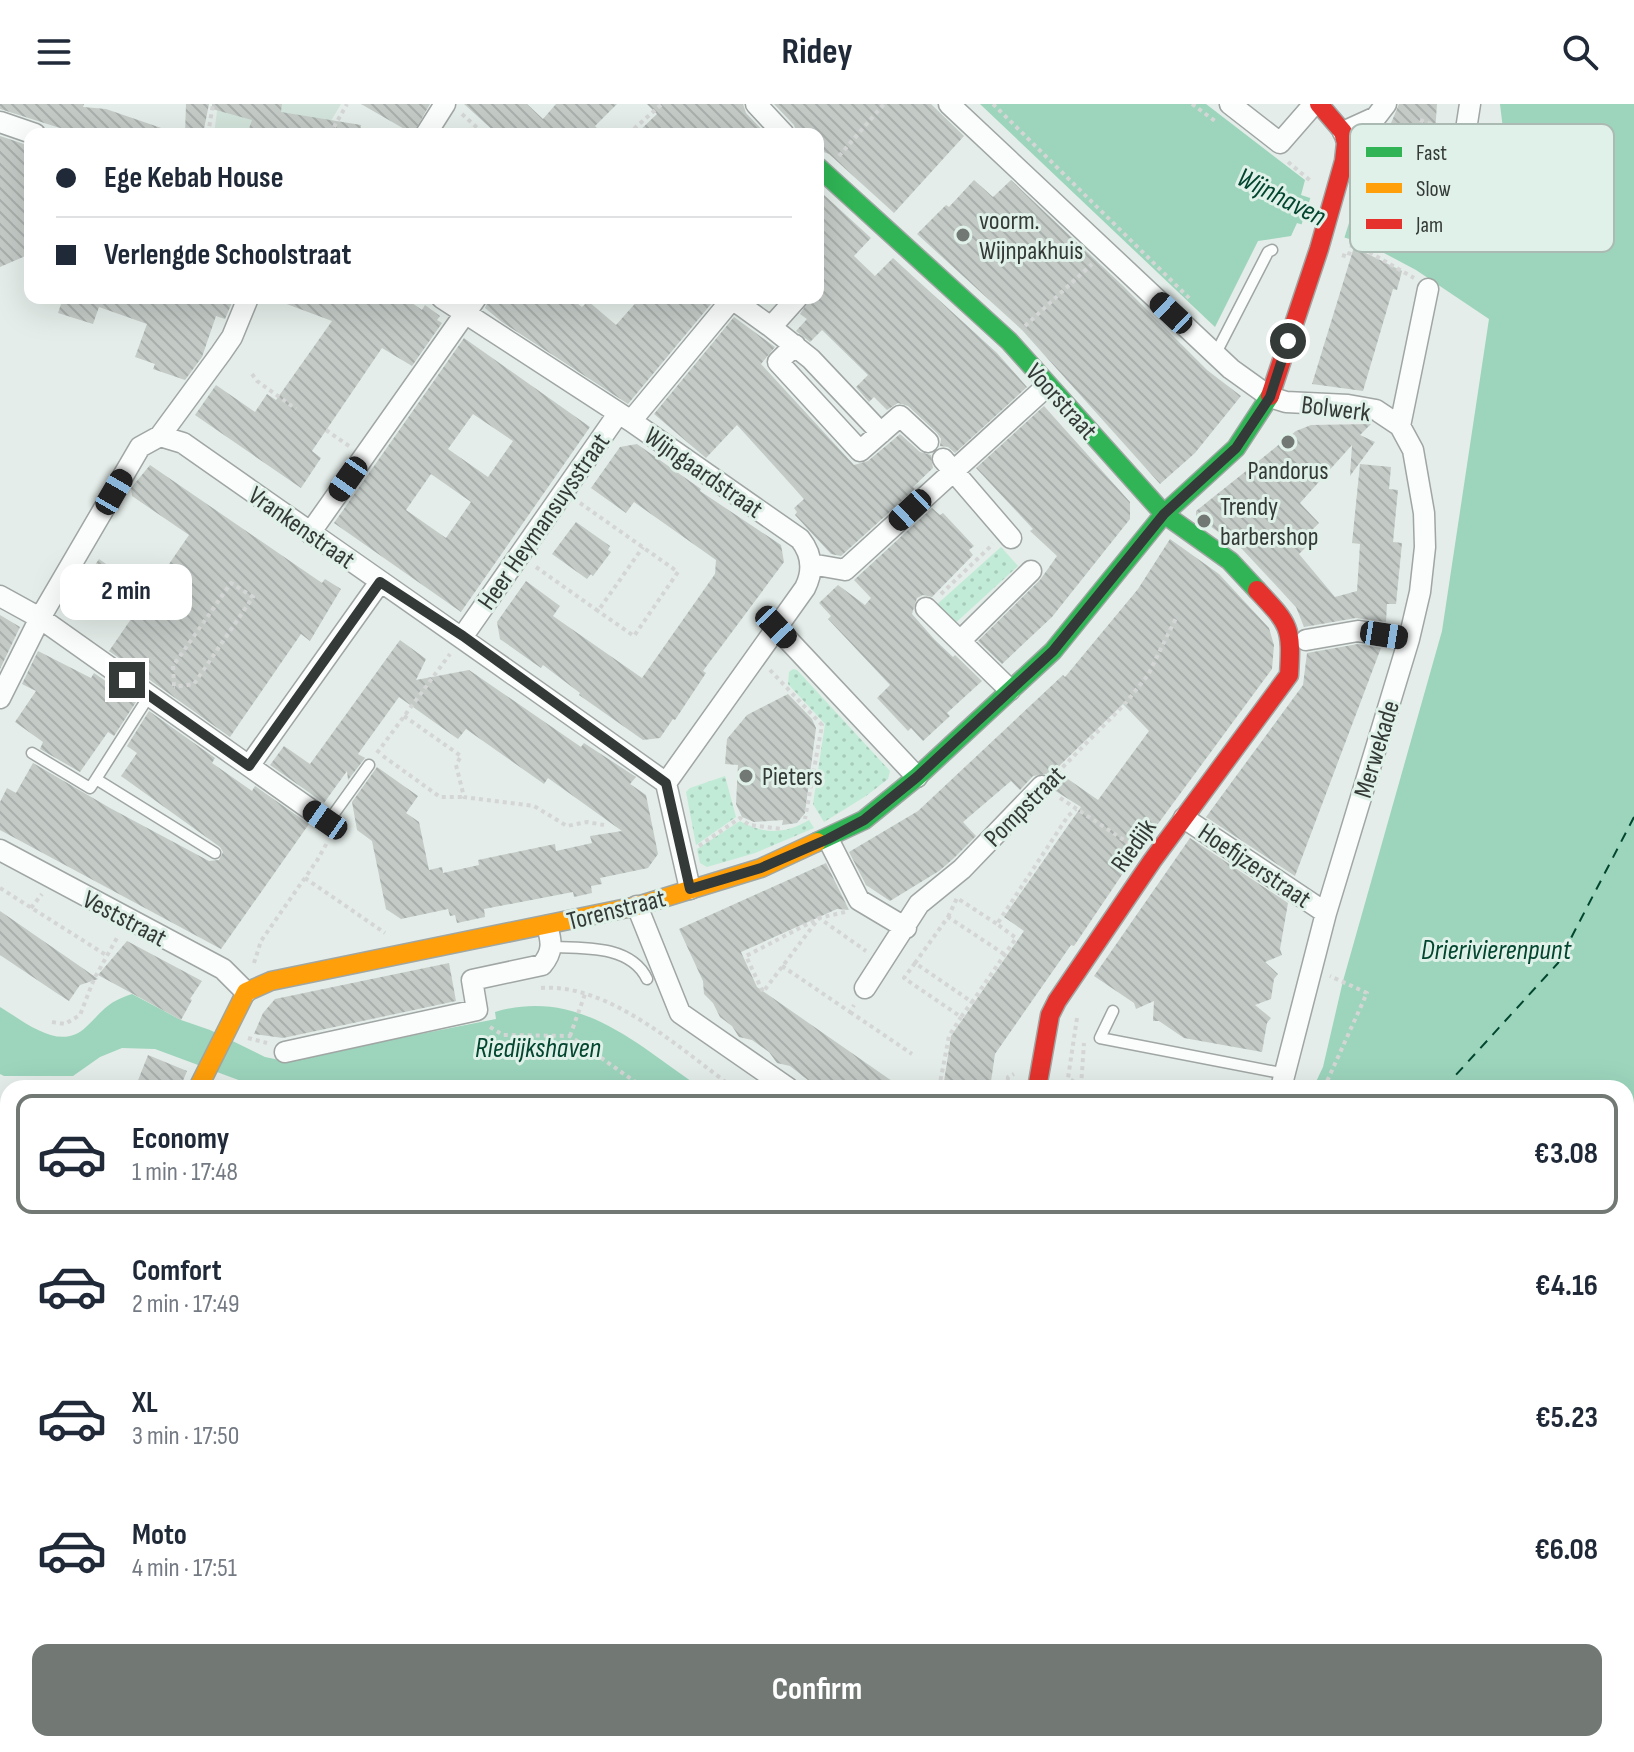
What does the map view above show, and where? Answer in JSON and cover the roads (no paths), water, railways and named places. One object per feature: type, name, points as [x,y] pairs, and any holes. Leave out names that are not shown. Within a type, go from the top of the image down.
[{"type":"street","points":[[430,128],[445,104]]},
{"type":"street","points":[[756,104],[778,128]]},
{"type":"street","points":[[949,104],[1215,355],[1270,397]]},
{"type":"street","points":[[1230,104],[1280,143],[1316,104],[1343,132],[1350,129]]},
{"type":"street","points":[[1361,124],[1376,117],[1386,104]]},
{"type":"street","points":[[1467,124],[1470,104]]},
{"type":"street","points":[[0,122],[24,130]]},
{"type":"street","name":"Torenstraat","points":[[246,992],[271,981],[637,906],[761,868],[864,820],[917,777],[1053,651],[1164,514],[1236,448],[1270,397],[1344,161],[1346,143],[1343,132]]},
{"type":"street","name":"Voorstraat","points":[[824,173],[1009,341],[1164,514],[1230,561],[1284,619],[1298,642]]},
{"type":"street","points":[[1400,426],[1428,289]]},
{"type":"street","points":[[0,698],[40,618],[140,447],[160,436],[232,337],[246,304]]},
{"type":"street","name":"Heer Heymansuysstraat","points":[[463,636],[564,491],[624,418],[727,304]]},
{"type":"street","points":[[740,304],[795,345],[778,362],[860,451],[900,416],[928,442]]},
{"type":"street","points":[[771,327],[792,304]]},
{"type":"street","points":[[310,533],[354,483],[433,370],[470,305]]},
{"type":"street","name":"Wijngaardstraat","points":[[470,305],[624,418],[800,539],[811,564]]},
{"type":"street","points":[[690,889],[666,783],[805,588],[811,564],[845,570],[948,465],[1047,386]]},
{"type":"street","name":"Bolwerk","points":[[1270,397],[1286,402],[1348,405],[1376,410],[1400,426]]},
{"type":"street","name":"Merwekade","points":[[1283,1080],[1326,913],[1409,639],[1420,592],[1424,513],[1413,450],[1400,426]]},
{"type":"street","name":"Vrankenstraat","points":[[160,436],[183,443],[380,582],[463,636],[666,783]]},
{"type":"street","points":[[948,465],[1009,535]]},
{"type":"street","points":[[960,641],[1031,571]]},
{"type":"street","points":[[249,766],[380,582]]},
{"type":"street","points":[[0,596],[40,618],[328,822]]},
{"type":"street","points":[[926,608],[1010,690]]},
{"type":"street","points":[[776,627],[917,777]]},
{"type":"street","points":[[1298,642],[1358,631],[1409,639]]},
{"type":"street","name":"Riedijk","points":[[1038,1080],[1050,1015],[1057,1001],[1184,818],[1289,675],[1298,642]]},
{"type":"street","name":"Pompstraat","points":[[865,988],[919,904],[962,869],[1042,786]]},
{"type":"street","name":"Hoefijzerstraat","points":[[1184,818],[1326,913]]},
{"type":"street","points":[[828,839],[859,900],[906,928]]},
{"type":"street","name":"Veststraat","points":[[0,850],[223,969],[246,992]]},
{"type":"street","points":[[637,906],[680,1013],[776,1080]]},
{"type":"street","name":"Torenstraat","points":[[285,1052],[477,1010],[472,980],[542,965],[550,956],[547,926]]},
{"type":"street","points":[[202,1080],[246,992]]},
{"type":"lane","points":[[1215,355],[1268,252],[1272,250]]},
{"type":"lane","points":[[32,753],[90,788],[155,700]]},
{"type":"lane","points":[[328,822],[369,765]]},
{"type":"lane","points":[[96,779],[215,853]]},
{"type":"lane","points":[[551,947],[615,952],[641,967],[647,979]]},
{"type":"lane","points":[[1113,1011],[1100,1038],[1279,1080]]},
{"type":"water","name":"Drierivierenpunt","points":[[980,104],[1206,104],[1305,180],[1301,195],[1350,211],[1350,239],[1297,223],[1291,236],[1258,241],[1215,327]]},
{"type":"water","name":"Drierivierenpunt","points":[[1500,104],[1634,104],[1634,1080],[1317,1080],[1323,1067],[1343,981],[1442,631],[1489,319],[1416,270],[1382,252],[1614,252],[1614,124],[1502,124]]},
{"type":"water","name":"Riedijkshaven","points":[[132,994],[181,1020],[210,1030],[265,1057],[284,1061],[496,1019],[495,1012],[525,1006],[553,1007],[580,1013],[605,1024],[689,1080],[238,1080],[155,1049],[122,1048],[100,1057],[73,1076],[0,1074],[0,1007],[42,1032],[65,1037],[76,1034],[111,1003]]},
{"type":"place","name":"voorm. Wijnpakhuis","points":[[963,235]]},
{"type":"place","name":"Pandorus","points":[[1288,442]]},
{"type":"place","name":"Trendy barbershop","points":[[1204,521]]},
{"type":"place","name":"Pieters","points":[[746,776]]},
{"type":"water label","name":"Wijnhaven","points":[[1282,196]]}]
